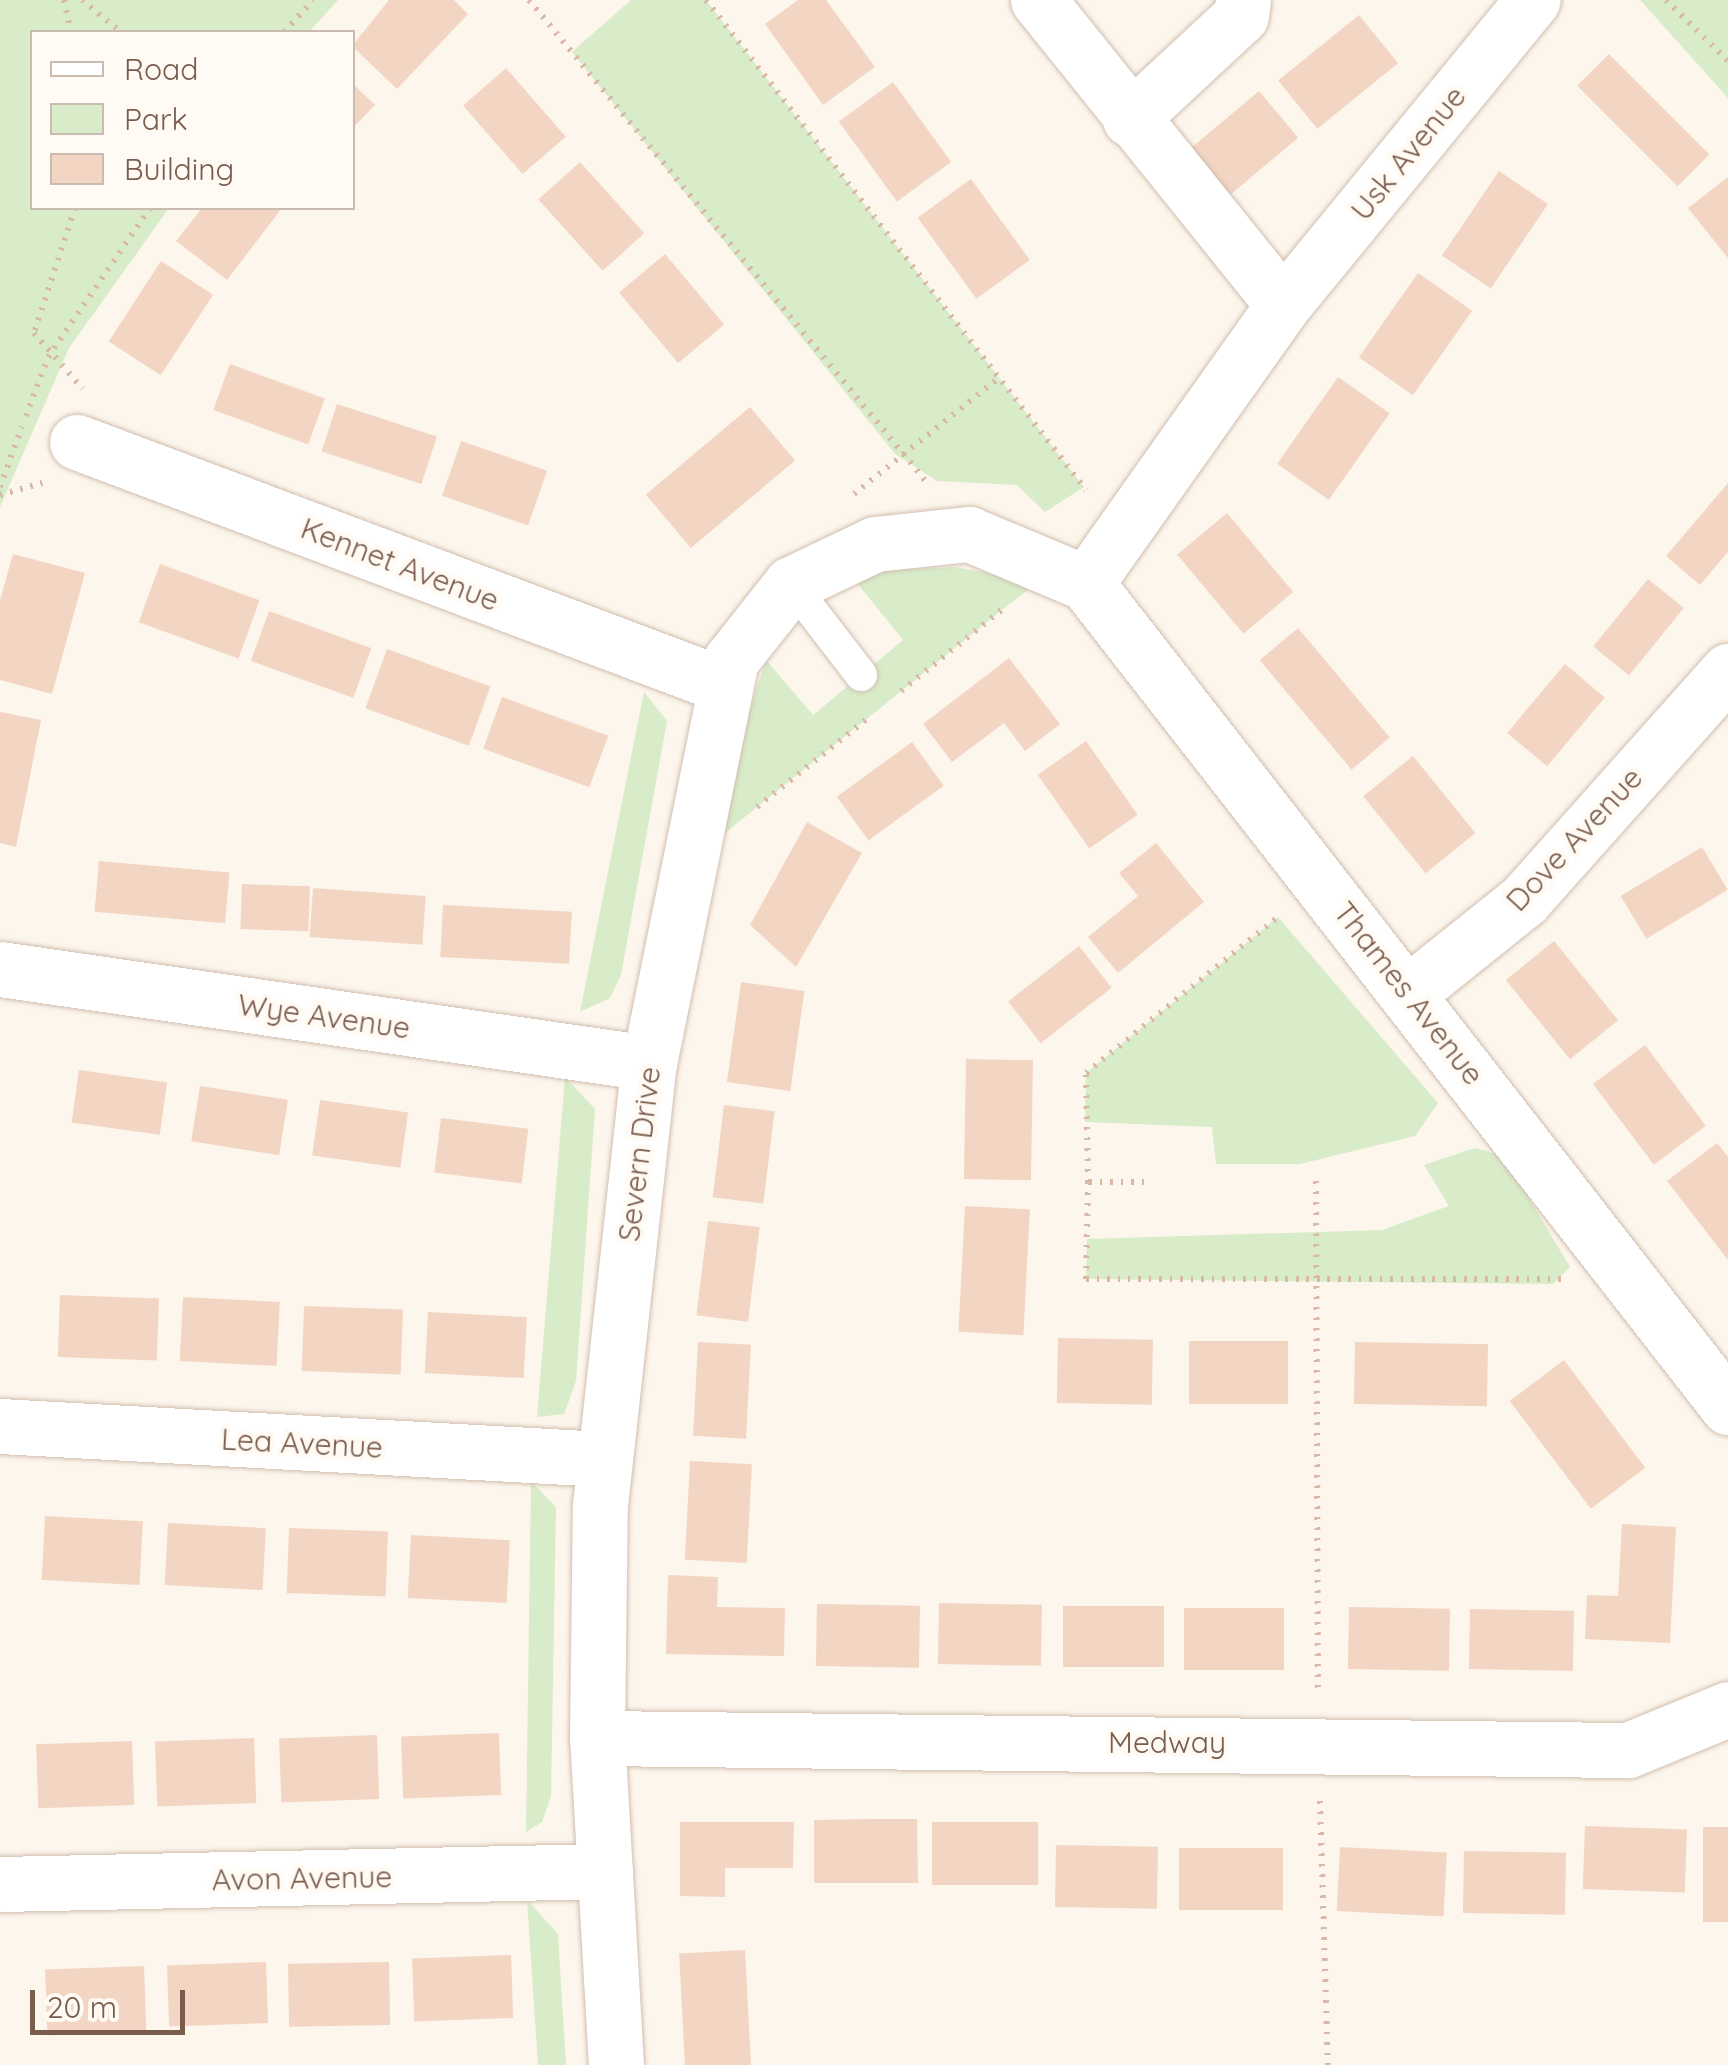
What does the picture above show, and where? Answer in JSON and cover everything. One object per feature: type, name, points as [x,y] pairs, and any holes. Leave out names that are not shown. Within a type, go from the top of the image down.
[{"type":"street","points":[[1038,0],[1283,306]]},
{"type":"street","points":[[1130,119],[1241,16],[1242,0]]},
{"type":"street","name":"Usk Avenue","points":[[1086,583],[1283,306],[1550,5]]},
{"type":"street","name":"Kennet Avenue","points":[[78,439],[724,685]]},
{"type":"street","name":"Severn Drive","points":[[616,2065],[597,1738],[604,1459],[649,1062],[731,660],[791,584],[875,544],[969,534],[1086,583]]},
{"type":"street","name":"Thames Avenue","points":[[1086,583],[1728,1406]]},
{"type":"street","name":"Dove Avenue","points":[[1408,993],[1524,900],[1728,671]]},
{"type":"street","name":"Wye Avenue","points":[[0,969],[649,1062]]},
{"type":"street","name":"Lea Avenue","points":[[0,1426],[604,1459]]},
{"type":"street","name":"Medway","points":[[597,1738],[1628,1750],[1728,1709]]},
{"type":"street","name":"Avon Avenue","points":[[0,1884],[605,1871]]},
{"type":"lane","points":[[791,584],[861,675]]},
{"type":"path","points":[[64,0],[70,30]]},
{"type":"path","points":[[82,0],[119,30]]},
{"type":"path","points":[[286,30],[313,0]]},
{"type":"path","points":[[529,0],[969,534]]},
{"type":"path","points":[[706,0],[1120,534]]},
{"type":"path","points":[[1666,0],[1728,61]]},
{"type":"path","points":[[0,491],[78,439],[48,356],[34,333],[74,210]]},
{"type":"path","points":[[0,491],[48,356],[149,210]]},
{"type":"path","points":[[844,503],[900,450],[999,378]]},
{"type":"path","points":[[1322,881],[1086,1073],[1086,1279],[1553,1284],[1607,1250]]},
{"type":"path","points":[[1316,1181],[1318,1744],[1328,2065]]},
{"type":"path","points":[[1088,1182],[1144,1182]]},
{"type":"green space","points":[[0,0],[338,0],[311,30],[30,30],[30,210],[168,210],[69,348],[0,507]]},
{"type":"green space","points":[[631,0],[706,0],[1084,487],[1045,512],[1017,485],[937,481],[895,454],[572,52]]},
{"type":"green space","points":[[1728,0],[1728,98],[1641,1]]},
{"type":"green space","points":[[955,567],[1037,582],[705,849],[766,660],[813,715],[903,640],[857,583],[886,570]]},
{"type":"green space","points":[[644,692],[667,721],[621,975],[610,998],[580,1012]]},
{"type":"green space","points":[[1278,917],[1438,1103],[1415,1136],[1300,1164],[1216,1164],[1212,1127],[1085,1122],[1086,1073]]},
{"type":"green space","points":[[565,1077],[595,1109],[576,1381],[564,1414],[537,1417]]},
{"type":"green space","points":[[1475,1148],[1504,1156],[1570,1267],[1553,1284],[1086,1279],[1087,1239],[1382,1230],[1449,1206],[1424,1165]]},
{"type":"green space","points":[[531,1481],[556,1507],[551,1796],[542,1822],[526,1832]]},
{"type":"green space","points":[[527,1900],[558,1934],[566,2065],[538,2065]]},
{"type":"building","points":[[389,0],[454,0],[468,14],[397,89],[355,49],[355,42]]},
{"type":"building","points":[[798,0],[826,0],[875,67],[823,105],[765,24]]},
{"type":"building","points":[[1359,15],[1398,63],[1317,129],[1278,80]]},
{"type":"building","points":[[1609,54],[1709,154],[1678,186],[1577,86]]},
{"type":"building","points":[[506,68],[566,137],[523,174],[463,105]]},
{"type":"building","points":[[893,82],[951,162],[897,201],[839,121]]},
{"type":"building","points":[[355,86],[375,105],[355,126]]},
{"type":"building","points":[[1259,91],[1298,138],[1216,207],[1177,160]]},
{"type":"building","points":[[580,162],[644,233],[603,271],[538,199]]},
{"type":"building","points":[[1499,171],[1548,204],[1491,289],[1442,256]]},
{"type":"building","points":[[1728,177],[1728,258],[1688,208]]},
{"type":"building","points":[[971,179],[1030,260],[976,299],[918,218]]},
{"type":"building","points":[[200,210],[280,210],[227,280],[176,241]]},
{"type":"building","points":[[665,254],[724,324],[678,363],[619,293]]},
{"type":"building","points":[[161,261],[213,295],[161,375],[109,342]]},
{"type":"building","points":[[1418,273],[1472,311],[1413,395],[1359,357]]},
{"type":"building","points":[[230,364],[325,399],[308,445],[213,410]]},
{"type":"building","points":[[1338,377],[1390,413],[1329,500],[1277,464]]},
{"type":"building","points":[[337,404],[437,436],[421,484],[322,452]]},
{"type":"building","points":[[750,407],[795,461],[691,548],[646,494]]},
{"type":"building","points":[[461,441],[547,471],[528,525],[442,496]]},
{"type":"building","points":[[1728,483],[1728,552],[1700,585],[1666,556]]},
{"type":"building","points":[[1227,513],[1293,592],[1243,634],[1177,555]]},
{"type":"building","points":[[13,554],[85,573],[52,694],[0,680],[0,600]]},
{"type":"building","points":[[160,564],[260,600],[238,659],[139,622]]},
{"type":"building","points":[[1648,579],[1684,608],[1629,676],[1593,647]]},
{"type":"building","points":[[269,611],[371,648],[353,698],[251,661]]},
{"type":"building","points":[[1298,628],[1390,738],[1352,770],[1260,660]]},
{"type":"building","points":[[387,649],[490,687],[469,746],[365,708]]},
{"type":"building","points":[[1009,658],[1060,724],[1025,751],[1004,723],[952,762],[923,724]]},
{"type":"building","points":[[1565,664],[1605,697],[1547,766],[1507,733]]},
{"type":"building","points":[[502,697],[608,736],[589,787],[483,749]]},
{"type":"building","points":[[0,712],[41,720],[16,847],[0,843]]},
{"type":"building","points":[[1086,741],[1138,815],[1089,849],[1038,775]]},
{"type":"building","points":[[912,742],[944,786],[869,840],[837,797]]},
{"type":"building","points":[[1413,756],[1475,833],[1426,873],[1363,796]]},
{"type":"building","points":[[807,822],[862,853],[796,967],[750,925]]},
{"type":"building","points":[[1156,843],[1204,902],[1118,973],[1088,937],[1138,896],[1119,873]]},
{"type":"building","points":[[1702,847],[1728,890],[1646,939],[1621,896]]},
{"type":"building","points":[[99,861],[230,872],[225,923],[95,912]]},
{"type":"building","points":[[242,884],[310,886],[308,931],[240,929]]},
{"type":"building","points":[[313,888],[426,896],[422,945],[310,937]]},
{"type":"building","points":[[443,905],[572,912],[569,964],[440,957]]},
{"type":"building","points":[[1554,941],[1618,1020],[1570,1059],[1506,980]]},
{"type":"building","points":[[1079,946],[1112,988],[1041,1043],[1008,1001]]},
{"type":"building","points":[[741,982],[804,991],[790,1091],[727,1082]]},
{"type":"building","points":[[1645,1045],[1706,1126],[1654,1165],[1593,1084]]},
{"type":"building","points":[[966,1059],[1033,1060],[1031,1180],[964,1179]]},
{"type":"building","points":[[79,1070],[167,1082],[160,1135],[72,1122]]},
{"type":"building","points":[[200,1086],[288,1100],[279,1155],[191,1141]]},
{"type":"building","points":[[320,1100],[408,1112],[400,1168],[312,1155]]},
{"type":"building","points":[[724,1105],[775,1111],[763,1204],[713,1197]]},
{"type":"building","points":[[441,1118],[528,1129],[522,1183],[434,1173]]},
{"type":"building","points":[[1717,1143],[1728,1157],[1728,1260],[1667,1181]]},
{"type":"building","points":[[965,1206],[1030,1209],[1023,1335],[958,1332]]},
{"type":"building","points":[[708,1221],[760,1227],[748,1322],[696,1315]]},
{"type":"building","points":[[60,1295],[159,1298],[157,1360],[58,1357]]},
{"type":"building","points":[[183,1297],[280,1302],[277,1366],[180,1361]]},
{"type":"building","points":[[304,1306],[403,1309],[401,1374],[302,1371]]},
{"type":"building","points":[[428,1312],[527,1317],[524,1378],[425,1373]]},
{"type":"building","points":[[1058,1338],[1153,1340],[1152,1405],[1057,1403]]},
{"type":"building","points":[[1189,1341],[1288,1341],[1288,1404],[1189,1404]]},
{"type":"building","points":[[698,1342],[751,1345],[746,1439],[693,1436]]},
{"type":"building","points":[[1355,1342],[1488,1344],[1487,1406],[1354,1404]]},
{"type":"building","points":[[1564,1360],[1645,1468],[1591,1509],[1510,1401]]},
{"type":"building","points":[[690,1461],[752,1464],[747,1563],[685,1560]]},
{"type":"building","points":[[45,1516],[143,1521],[140,1585],[42,1580]]},
{"type":"building","points":[[168,1523],[266,1528],[263,1590],[165,1585]]},
{"type":"building","points":[[1622,1524],[1676,1527],[1670,1643],[1585,1639],[1587,1595],[1618,1596]]},
{"type":"building","points":[[289,1528],[388,1531],[386,1596],[287,1593]]},
{"type":"building","points":[[411,1535],[510,1540],[507,1603],[408,1598]]},
{"type":"building","points":[[668,1575],[718,1577],[717,1607],[785,1608],[784,1656],[666,1654]]},
{"type":"building","points":[[939,1603],[1042,1605],[1041,1666],[938,1664]]},
{"type":"building","points":[[817,1604],[920,1606],[919,1668],[816,1666]]},
{"type":"building","points":[[1063,1606],[1164,1606],[1164,1667],[1063,1667]]},
{"type":"building","points":[[1349,1607],[1450,1609],[1449,1671],[1348,1669]]},
{"type":"building","points":[[1184,1608],[1284,1608],[1284,1670],[1184,1670]]},
{"type":"building","points":[[1470,1609],[1574,1611],[1573,1671],[1469,1669]]},
{"type":"building","points":[[499,1733],[501,1795],[403,1798],[401,1736]]},
{"type":"building","points":[[377,1735],[379,1799],[281,1802],[279,1738]]},
{"type":"building","points":[[254,1738],[256,1803],[157,1806],[155,1741]]},
{"type":"building","points":[[132,1741],[134,1805],[38,1808],[36,1744]]},
{"type":"building","points":[[917,1819],[918,1883],[814,1883],[814,1820]]},
{"type":"building","points":[[680,1822],[794,1822],[793,1868],[725,1868],[725,1897],[680,1896]]},
{"type":"building","points":[[932,1822],[1038,1822],[1038,1885],[932,1885]]},
{"type":"building","points":[[1585,1826],[1687,1830],[1685,1893],[1583,1889]]},
{"type":"building","points":[[1703,1827],[1728,1827],[1728,1922],[1703,1922]]},
{"type":"building","points":[[1056,1845],[1158,1847],[1157,1909],[1055,1907]]},
{"type":"building","points":[[1340,1847],[1447,1853],[1444,1917],[1337,1911]]},
{"type":"building","points":[[1179,1848],[1283,1848],[1283,1910],[1179,1910]]},
{"type":"building","points":[[1464,1851],[1566,1853],[1565,1915],[1463,1913]]},
{"type":"building","points":[[745,1950],[751,2065],[685,2065],[679,1953]]},
{"type":"building","points":[[511,1955],[513,2018],[414,2021],[412,1958]]},
{"type":"building","points":[[266,1962],[268,2023],[169,2026],[167,1965]]},
{"type":"building","points":[[389,1962],[390,2025],[289,2027],[288,1964]]},
{"type":"building","points":[[144,1966],[146,2032],[47,2035],[45,1969]]}]
